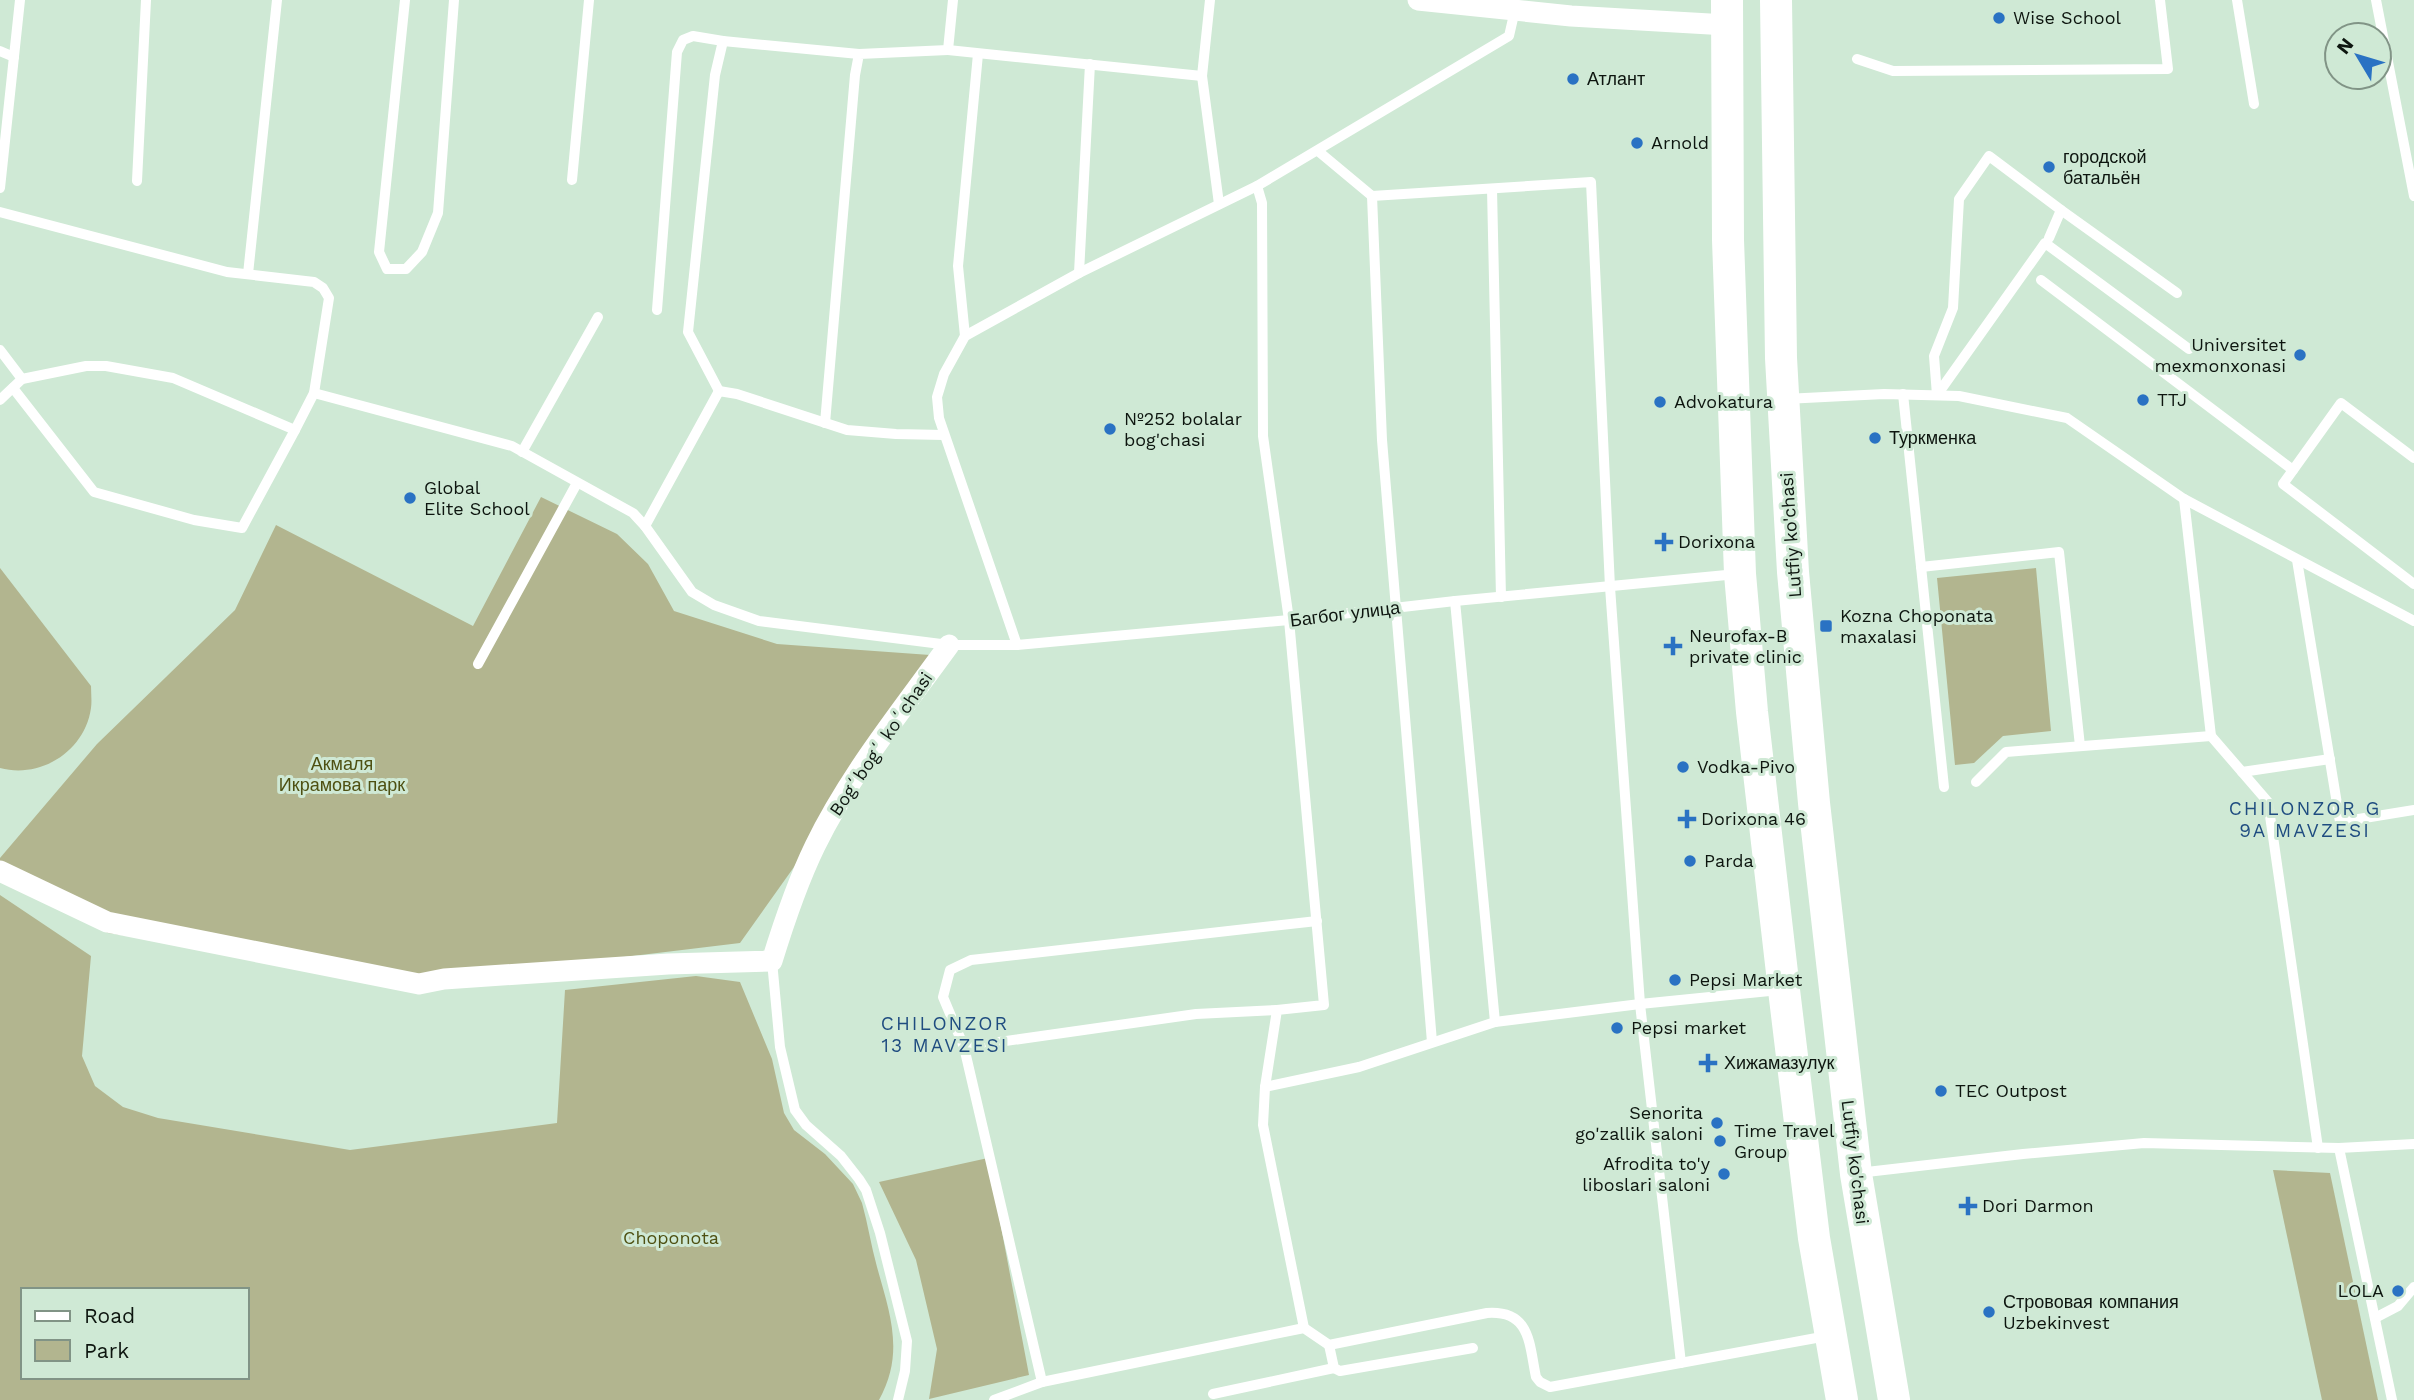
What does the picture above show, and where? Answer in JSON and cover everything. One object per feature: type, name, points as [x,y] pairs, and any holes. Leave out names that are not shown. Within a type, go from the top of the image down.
[{"type":"main road","name":"Lutfiy ko'chasi","points":[[1776,0],[1782,400],[1793,572],[1814,803],[1856,1174],[1894,1400]]},
{"type":"main road","points":[[1727,12],[1728,240],[1740,574],[1752,712],[1814,1238],[1842,1400]]},
{"type":"main road","points":[[1814,1238],[1864,1231]]},
{"type":"street","points":[[1418,0],[1570,16],[1727,12]]},
{"type":"street","name":"Bogʻbogʻ koʻchasi","points":[[772,961],[793,894],[816,844],[855,775],[949,645]]},
{"type":"street","points":[[0,871],[107,922],[419,984],[444,979],[668,964],[772,961]]},
{"type":"lane","points":[[0,188],[20,0]]},
{"type":"lane","points":[[137,181],[146,0]]},
{"type":"lane","points":[[248,274],[277,0]]},
{"type":"lane","points":[[405,0],[379,252],[387,269],[406,269],[414,261],[422,252],[438,213],[454,0]]},
{"type":"lane","points":[[572,180],[589,0]]},
{"type":"lane","points":[[948,50],[953,0]]},
{"type":"lane","points":[[1210,0],[1202,76],[1219,204]]},
{"type":"lane","points":[[1857,59],[1893,71],[2168,69],[2160,0]]},
{"type":"lane","points":[[2237,0],[2255,104]]},
{"type":"lane","points":[[2376,0],[2414,196]]},
{"type":"lane","points":[[1017,645],[939,418],[936,397],[944,374],[965,336],[1079,273],[1256,186],[1318,151],[1509,36],[1516,10]]},
{"type":"lane","points":[[657,310],[677,52],[683,40],[693,36],[859,54],[948,50],[1202,76]]},
{"type":"lane","points":[[719,391],[688,332],[715,75],[723,41]]},
{"type":"lane","points":[[0,51],[14,57]]},
{"type":"lane","points":[[825,423],[859,54]]},
{"type":"lane","points":[[965,336],[958,266],[978,54]]},
{"type":"lane","points":[[1079,273],[1090,64]]},
{"type":"lane","points":[[1318,151],[1372,196],[1591,182],[1611,587],[1640,1004],[1681,1363]]},
{"type":"lane","points":[[1937,395],[1934,356],[1954,309],[1959,199],[1989,156],[2176,293]]},
{"type":"lane","points":[[964,1047],[1196,1014],[1324,1005],[1289,621],[1263,436],[1262,203],[1256,186]]},
{"type":"lane","points":[[1492,189],[1501,597]]},
{"type":"lane","points":[[1372,196],[1381,440],[1432,1042]]},
{"type":"lane","points":[[2049,238],[2060,210]]},
{"type":"lane","points":[[0,212],[227,272],[314,282],[323,288],[329,298],[314,393],[242,528],[194,520],[94,492],[13,388]]},
{"type":"lane","points":[[1937,395],[2045,243],[2189,349]]},
{"type":"lane","points":[[2041,280],[2293,470]]},
{"type":"lane","points":[[522,452],[598,317]]},
{"type":"lane","points":[[0,350],[22,379]]},
{"type":"lane","points":[[0,400],[22,379],[86,366],[106,366],[165,376],[295,430]]},
{"type":"lane","points":[[719,391],[737,394],[847,430],[944,435]]},
{"type":"lane","points":[[645,526],[719,391]]},
{"type":"lane","name":"Багбог улица","points":[[314,393],[512,446],[633,513],[692,593],[714,605],[759,621],[949,645],[1017,645],[1289,621],[1455,601],[1740,574]]},
{"type":"lane","points":[[1903,394],[1944,787]]},
{"type":"lane","points":[[1782,400],[1840,395],[1937,395],[1984,400],[2067,418],[2184,499],[2414,621]]},
{"type":"lane","points":[[2414,458],[2341,403],[2283,484],[2414,584]]},
{"type":"lane","points":[[478,664],[577,483]]},
{"type":"lane","points":[[2184,499],[2211,736],[2268,802],[2318,1148]]},
{"type":"lane","points":[[1921,566],[2059,552],[2080,746]]},
{"type":"lane","points":[[2297,560],[2340,822],[2414,810]]},
{"type":"lane","points":[[1455,601],[1495,1022]]},
{"type":"lane","points":[[1976,782],[2006,752],[2211,736]]},
{"type":"lane","points":[[2242,772],[2330,759]]},
{"type":"lane","points":[[1042,1382],[964,1047],[943,997],[950,970],[971,960],[1317,920]]},
{"type":"lane","points":[[772,961],[780,1047],[795,1110],[806,1125],[841,1156],[859,1179],[866,1190],[880,1233],[907,1341],[905,1371],[898,1400]]},
{"type":"lane","points":[[1265,1087],[1359,1066],[1495,1022],[1784,990]]},
{"type":"lane","points":[[1277,1010],[1265,1087],[1263,1125],[1304,1328],[1329,1345],[1334,1368]]},
{"type":"lane","points":[[1856,1174],[2144,1143],[2318,1148],[2414,1144]]},
{"type":"lane","points":[[2339,1148],[2392,1400]]},
{"type":"lane","points":[[2375,1318],[2398,1306],[2414,1287]]},
{"type":"lane","points":[[1329,1345],[1498,1312],[1508,1314],[1519,1321],[1527,1332],[1536,1377],[1545,1386],[1558,1387],[1830,1336]]},
{"type":"lane","points":[[1005,1399],[1042,1382],[1304,1328]]},
{"type":"lane","points":[[1213,1394],[1334,1368],[1340,1371],[1473,1348]]},
{"type":"green space","name":"Акмаля Икрамова парк","points":[[541,497],[617,534],[648,564],[674,611],[777,644],[944,656],[740,943],[426,981],[108,933],[0,872],[0,858],[97,744],[235,610],[276,525],[473,626]]},
{"type":"green space","points":[[0,568],[91,686],[91,708],[80,737],[59,758],[31,769],[0,768]]},
{"type":"green space","points":[[2036,568],[2051,731],[2003,736],[1974,763],[1955,765],[1937,578]]},
{"type":"green space","name":"Choponota","points":[[0,895],[91,956],[82,1056],[95,1086],[123,1107],[158,1118],[350,1150],[557,1123],[565,990],[696,976],[740,982],[772,1059],[784,1113],[794,1130],[825,1154],[853,1184],[862,1203],[893,1334],[891,1366],[879,1400],[0,1400]]},
{"type":"green space","points":[[988,1158],[1029,1375],[929,1399],[937,1349],[916,1260],[879,1182]]},
{"type":"green space","points":[[2273,1170],[2330,1173],[2378,1400],[2322,1400]]},
{"type":"place","name":"Wise School","points":[[1999,18]]},
{"type":"place","name":"Атлант","points":[[1573,79]]},
{"type":"place","name":"Arnold","points":[[1637,143]]},
{"type":"place","name":"городской батальён","points":[[2049,167]]},
{"type":"place","name":"Universitet mexmonxonasi","points":[[2300,355]]},
{"type":"place","name":"TTJ","points":[[2143,400]]},
{"type":"place","name":"Advokatura","points":[[1660,402]]},
{"type":"place","name":"№252 bolalar bog'chasi","points":[[1110,429]]},
{"type":"place","name":"Туркменка","points":[[1875,438]]},
{"type":"place","name":"Global Elite School","points":[[410,498]]},
{"type":"place","name":"Dorixona","points":[[1664,542]]},
{"type":"place","name":"Kozna Choponata maxalasi","points":[[1826,626]]},
{"type":"place","name":"Neurofax-B private clinic","points":[[1673,646]]},
{"type":"place","name":"Vodka-Pivo","points":[[1683,767]]},
{"type":"place","name":"Dorixona 46","points":[[1687,819]]},
{"type":"place","name":"Parda","points":[[1690,861]]},
{"type":"place","name":"Pepsi Market","points":[[1675,980]]},
{"type":"place","name":"Pepsi market","points":[[1617,1028]]},
{"type":"place","name":"Хижамазулук","points":[[1708,1063]]},
{"type":"place","name":"TEC Outpost","points":[[1941,1091]]},
{"type":"place","name":"Senorita go'zallik saloni","points":[[1717,1123]]},
{"type":"place","name":"Time Travel Group","points":[[1720,1141]]},
{"type":"place","name":"Afrodita to'y liboslari saloni","points":[[1724,1174]]},
{"type":"place","name":"Dori Darmon","points":[[1968,1206]]},
{"type":"place","name":"LOLA","points":[[2398,1291]]},
{"type":"place","name":"Стрововая компания Uzbekinvest","points":[[1989,1312]]},
{"type":"district","name":"CHILONZOR G 9A MAVZESI","points":[[2305,819]]},
{"type":"district","name":"CHILONZOR 13 MAVZESI","points":[[945,1034]]}]
